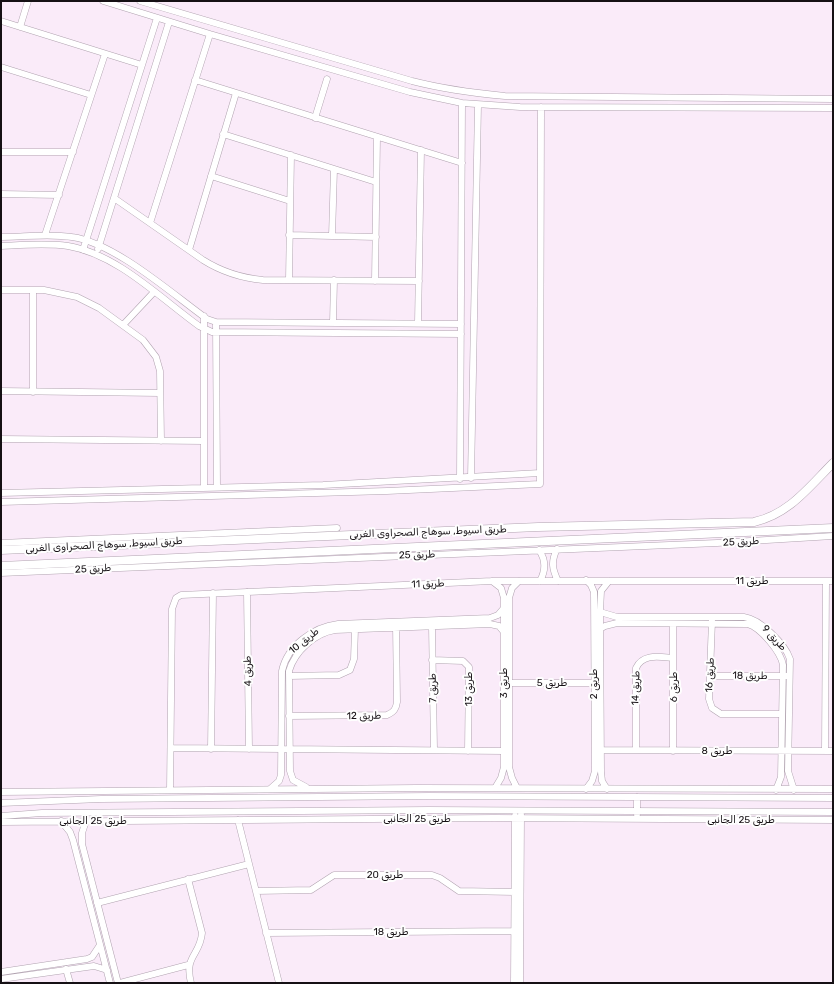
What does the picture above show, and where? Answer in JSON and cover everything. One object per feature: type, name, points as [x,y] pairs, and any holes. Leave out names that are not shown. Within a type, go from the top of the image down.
[{"type":"main road","name":"طريق اسيوط, سوهاج الصحراوى الغربى","points":[[1,550],[338,531],[754,522],[766,519],[789,507],[833,463]]},
{"type":"main road","name":"طريق اسيوط, سوهاج الصحراوى الغربى","points":[[1,566],[833,528]]},
{"type":"street","points":[[20,27],[28,1]]},
{"type":"street","points":[[103,1],[169,22],[410,92],[462,103],[542,107],[833,108]]},
{"type":"street","points":[[140,1],[412,81],[443,89],[474,94],[505,96],[833,99]]},
{"type":"street","points":[[83,250],[157,18]]},
{"type":"street","points":[[1,21],[142,66]]},
{"type":"street","points":[[96,254],[169,22]]},
{"type":"street","points":[[150,223],[210,34]]},
{"type":"street","points":[[45,235],[105,54]]},
{"type":"street","points":[[1,67],[91,95]]},
{"type":"street","points":[[315,118],[327,79]]},
{"type":"street","points":[[195,80],[462,163]]},
{"type":"street","points":[[188,250],[236,93]]},
{"type":"street","points":[[460,479],[462,103]]},
{"type":"street","points":[[471,478],[478,105]]},
{"type":"street","points":[[1,502],[388,491],[540,484],[542,107]]},
{"type":"street","points":[[224,134],[376,182]]},
{"type":"street","points":[[375,281],[377,137]]},
{"type":"street","points":[[418,324],[421,150]]},
{"type":"street","points":[[1,152],[73,152]]},
{"type":"street","points":[[289,280],[290,155]]},
{"type":"street","points":[[332,236],[334,169]]},
{"type":"street","points":[[211,176],[290,201]]},
{"type":"street","points":[[1,194],[59,195]]},
{"type":"street","points":[[114,198],[215,267],[239,276],[264,280],[418,281]]},
{"type":"street","points":[[1,237],[45,235],[72,237],[99,245],[119,256],[204,316],[216,322],[461,324]]},
{"type":"street","points":[[289,235],[376,237]]},
{"type":"street","points":[[1,246],[56,245],[96,254],[112,262],[204,329],[216,332],[461,334]]},
{"type":"street","points":[[333,323],[334,280]]},
{"type":"street","points":[[1,290],[56,292],[77,297],[94,305],[143,340],[153,350],[160,371],[161,441]]},
{"type":"street","points":[[33,290],[33,392]]},
{"type":"street","points":[[123,326],[154,292]]},
{"type":"street","points":[[204,316],[204,488]]},
{"type":"street","points":[[216,322],[218,487]]},
{"type":"street","points":[[1,391],[160,393]]},
{"type":"street","points":[[1,439],[204,441]]},
{"type":"street","points":[[1,492],[204,488],[460,479],[540,473]]},
{"type":"street","points":[[1,543],[338,531]]},
{"type":"street","name":"طريق 25","points":[[1,573],[833,536]]},
{"type":"street","points":[[558,549],[553,562],[553,568],[558,580]]},
{"type":"street","points":[[539,550],[545,562],[543,575],[540,580]]},
{"type":"street","name":"طريق 11","points":[[170,790],[173,603],[181,595],[540,580],[830,582]]},
{"type":"street","name":"طريق 2","points":[[586,580],[591,585],[594,592],[601,776],[607,789]]},
{"type":"street","name":"طريق 2","points":[[586,789],[592,781],[595,772],[601,591],[609,580]]},
{"type":"street","name":"طريق 3","points":[[492,581],[501,588],[503,592],[509,767],[517,788]]},
{"type":"street","name":"طريق 3","points":[[495,788],[503,773],[509,598],[512,588],[519,581]]},
{"type":"street","points":[[824,751],[826,618],[830,582]]},
{"type":"street","name":"طريق 4","points":[[247,592],[249,749]]},
{"type":"street","points":[[211,749],[213,593]]},
{"type":"street","name":"طريق 10","points":[[270,789],[279,781],[281,775],[282,671],[287,655],[293,648],[314,631],[328,628],[490,618],[498,615],[504,608]]},
{"type":"street","name":"طريق 9","points":[[600,612],[617,617],[712,621],[748,624],[755,627],[779,652],[782,658],[782,714],[785,751],[788,771],[794,790]]},
{"type":"street","name":"طريق 9","points":[[600,629],[617,623],[673,624],[750,618],[774,632],[789,654],[791,676],[785,751],[781,777],[776,790]]},
{"type":"street","points":[[826,618],[833,618]]},
{"type":"street","name":"طريق 16","points":[[712,621],[708,699],[712,708],[721,714],[782,714]]},
{"type":"street","name":"طريق 10","points":[[311,789],[296,783],[293,780],[290,771],[289,674],[294,659],[316,637],[328,628],[355,629],[396,624],[432,626],[490,624],[498,626],[504,632]]},
{"type":"street","name":"طريق 12","points":[[289,716],[387,715],[393,713],[397,702],[396,624]]},
{"type":"street","name":"طريق 6","points":[[673,624],[674,750]]},
{"type":"street","name":"طريق 7","points":[[432,626],[434,750]]},
{"type":"street","points":[[282,671],[289,674],[339,675],[350,670],[354,659],[355,629]]},
{"type":"street","name":"طريق 14","points":[[636,750],[636,668],[638,664],[646,658],[674,658]]},
{"type":"street","name":"طريق 13","points":[[432,660],[463,661],[469,667],[468,751]]},
{"type":"street","name":"طريق 18","points":[[710,676],[791,676]]},
{"type":"street","name":"طريق 5","points":[[507,683],[597,683]]},
{"type":"street","points":[[825,715],[833,715]]},
{"type":"street","points":[[171,748],[504,751]]},
{"type":"street","name":"طريق 8","points":[[601,750],[833,751]]},
{"type":"street","points":[[558,796],[559,788]]},
{"type":"street","points":[[211,789],[212,799]]},
{"type":"street","points":[[1,792],[211,789],[833,789]]},
{"type":"street","points":[[33,791],[33,801]]},
{"type":"street","points":[[429,796],[429,810]]},
{"type":"street","points":[[1,803],[42,800],[429,796],[833,798]]},
{"type":"street","points":[[637,797],[637,819]]},
{"type":"street","points":[[42,800],[42,813]]},
{"type":"street","points":[[354,810],[354,819]]},
{"type":"street","points":[[1,816],[42,813],[354,810],[833,812]]},
{"type":"street","points":[[514,983],[517,959],[518,810]]},
{"type":"street","points":[[194,812],[194,820]]},
{"type":"street","points":[[775,812],[775,820]]},
{"type":"street","points":[[518,818],[515,931],[520,983]]},
{"type":"street","name":"طريق 25 الجانبى","points":[[1,822],[518,818],[833,820]]},
{"type":"street","points":[[238,820],[279,983]]},
{"type":"street","points":[[61,821],[68,828],[73,840],[110,983]]},
{"type":"street","points":[[86,821],[82,833],[82,844],[119,983],[188,965]]},
{"type":"street","points":[[97,903],[249,864]]},
{"type":"street","name":"طريق 20","points":[[256,891],[311,890],[334,875],[352,874],[432,875],[440,878],[458,891],[515,892]]},
{"type":"street","points":[[188,879],[202,933],[200,942],[188,965],[191,983]]},
{"type":"street","name":"طريق 18","points":[[266,933],[515,931]]},
{"type":"street","points":[[1,972],[87,959],[92,956],[100,945]]},
{"type":"street","points":[[1,979],[94,966],[107,970]]},
{"type":"street","points":[[66,970],[70,983]]}]
